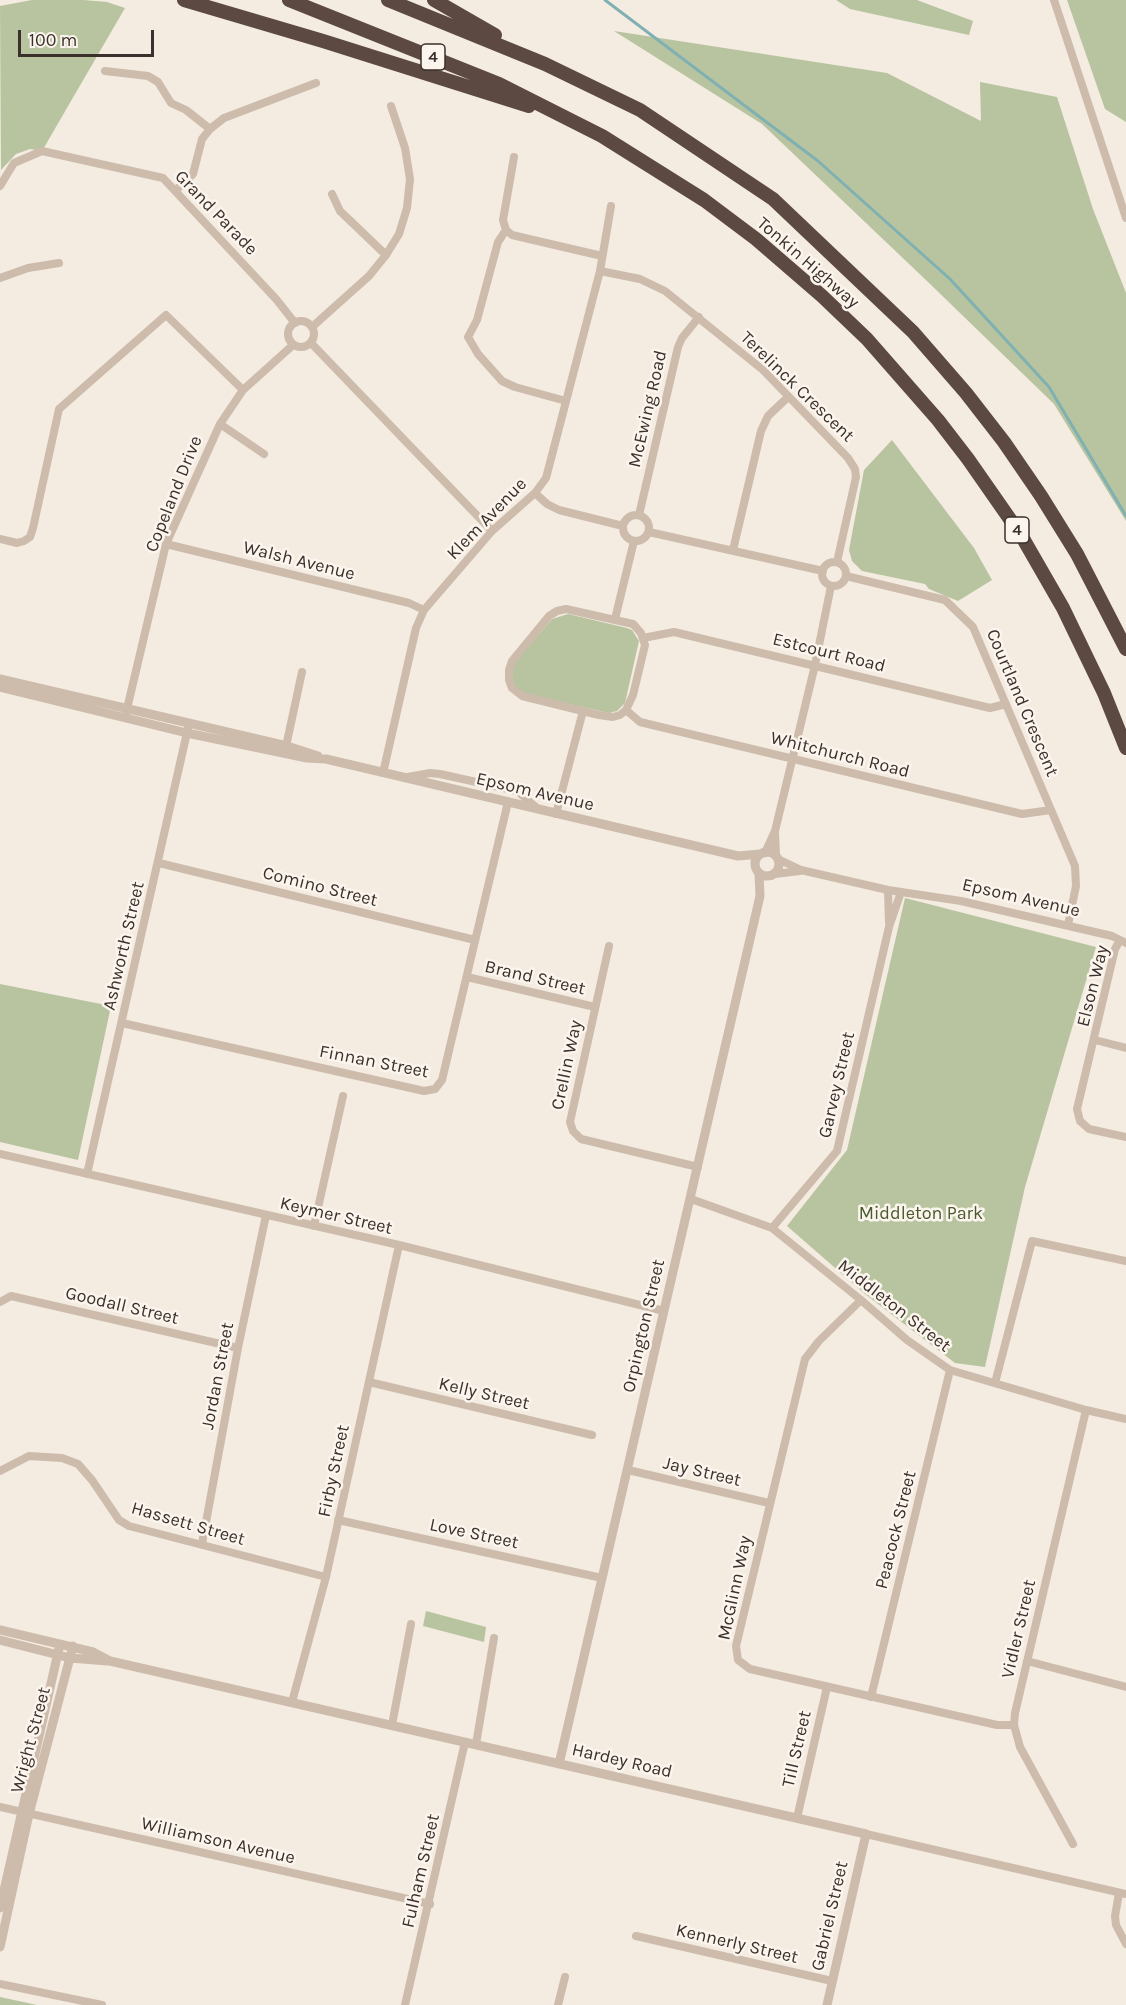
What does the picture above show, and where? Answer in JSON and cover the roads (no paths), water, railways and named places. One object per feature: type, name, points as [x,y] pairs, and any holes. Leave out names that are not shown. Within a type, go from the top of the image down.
[{"type":"highway","points":[[184,0],[323,41],[574,121]]},
{"type":"highway","name":"Tonkin Highway","points":[[290,0],[499,84],[574,121],[643,160],[732,221],[805,281],[867,339],[938,420],[1021,536],[1063,608],[1104,693],[1126,748]]},
{"type":"highway","name":"Tonkin Highway","points":[[388,0],[545,64],[640,110],[773,200],[913,332],[966,393],[1004,442],[1041,496],[1077,554],[1126,649]]},
{"type":"highway","points":[[434,0],[545,64]]},
{"type":"street","points":[[1054,0],[1126,218]]},
{"type":"street","points":[[105,71],[148,75],[158,82],[171,103],[186,110],[210,129]]},
{"type":"street","points":[[176,191],[193,174],[202,139],[224,118],[316,83]]},
{"type":"street","points":[[312,327],[369,276],[399,234],[407,208],[410,179],[405,148],[392,106]]},
{"type":"street","name":"Grand Parade","points":[[0,186],[14,163],[42,151],[163,178],[276,299],[295,323]]},
{"type":"street","points":[[514,157],[503,220],[506,230],[512,235],[602,256]]},
{"type":"street","points":[[332,194],[340,211],[386,255]]},
{"type":"street","name":"Klem Avenue","points":[[383,773],[416,628],[424,610],[492,531],[535,493],[546,478],[600,271],[611,206]]},
{"type":"street","points":[[506,230],[498,242],[477,320],[468,337],[478,354],[502,381],[515,387],[566,401]]},
{"type":"street","points":[[0,278],[36,266],[59,263]]},
{"type":"street","name":"Terelinck Crescent","points":[[600,271],[640,279],[665,291],[763,370],[848,458],[855,469],[856,477],[837,562]]},
{"type":"street","points":[[0,540],[17,543],[30,537],[59,409],[166,315],[243,390]]},
{"type":"street","name":"McEwing Road","points":[[639,515],[678,347],[682,338],[699,317]]},
{"type":"street","points":[[306,322],[312,327],[314,337],[310,343],[300,347],[293,345],[288,333],[295,323],[306,322]]},
{"type":"street","points":[[310,343],[492,531]]},
{"type":"street","name":"Copeland Drive","points":[[126,713],[166,544],[220,424],[243,390],[293,345]]},
{"type":"street","points":[[733,550],[761,431],[768,416],[788,397]]},
{"type":"street","points":[[220,424],[264,454]]},
{"type":"street","points":[[535,493],[547,504],[559,510],[623,526]]},
{"type":"street","points":[[631,515],[639,515],[646,519],[650,526],[645,538],[634,541],[623,532],[623,526],[631,515]]},
{"type":"street","points":[[649,532],[823,571]]},
{"type":"street","points":[[615,619],[634,541]]},
{"type":"street","name":"Walsh Avenue","points":[[166,544],[409,603],[424,610]]},
{"type":"street","points":[[837,562],[844,567],[846,576],[842,583],[831,586],[825,581],[823,571],[828,564],[837,562]]},
{"type":"street","name":"Courtland Crescent","points":[[846,576],[945,600],[973,627],[1075,866],[1076,886],[1068,925]]},
{"type":"street","points":[[775,831],[779,867],[773,875],[758,871],[756,860],[763,854],[775,831],[816,665],[831,586]]},
{"type":"street","points":[[566,609],[615,619],[637,626],[643,638],[645,645],[633,695],[626,710],[620,715],[613,717],[522,696],[512,688],[509,680],[512,661],[549,616],[557,611],[566,609]]},
{"type":"street","name":"Estcourt Road","points":[[643,638],[674,632],[990,708],[1006,704]]},
{"type":"street","points":[[286,749],[302,672]]},
{"type":"street","name":"Epsom Avenue","points":[[0,678],[188,728],[312,753],[326,759],[383,773],[738,856],[763,854]]},
{"type":"street","name":"Epsom Avenue","points":[[0,687],[126,713]]},
{"type":"street","name":"Whitchurch Road","points":[[626,710],[640,722],[1023,814],[1051,810]]},
{"type":"street","points":[[556,814],[583,711]]},
{"type":"street","name":"Ashworth Street","points":[[87,1174],[188,728]]},
{"type":"street","points":[[404,778],[430,773],[440,774],[517,791],[538,809]]},
{"type":"street","name":"Finnan Street","points":[[122,1023],[424,1091],[435,1089],[442,1080],[508,802]]},
{"type":"street","points":[[763,854],[777,857]]},
{"type":"street","name":"Epsom Avenue","points":[[738,856],[758,871]]},
{"type":"street","name":"Epsom Avenue","points":[[777,857],[801,870],[888,891],[961,901],[1068,925],[1123,941]]},
{"type":"street","name":"Comino Street","points":[[159,863],[475,940]]},
{"type":"street","name":"Epsom Avenue","points":[[773,875],[801,870]]},
{"type":"street","name":"Orpington Street","points":[[559,1764],[760,896],[758,871]]},
{"type":"street","name":"Orpington Street","points":[[760,896],[773,875]]},
{"type":"street","name":"Garvey Street","points":[[888,891],[889,927]]},
{"type":"street","name":"Garvey Street","points":[[772,1228],[837,1150],[889,927],[901,892]]},
{"type":"street","name":"Elson Way","points":[[1123,941],[1115,949],[1077,1109],[1080,1121],[1089,1129],[1126,1137]]},
{"type":"street","name":"Crellin Way","points":[[609,946],[570,1122],[573,1131],[581,1139],[698,1167]]},
{"type":"street","name":"Brand Street","points":[[467,977],[595,1007]]},
{"type":"street","name":"Elson Way","points":[[1095,1040],[1126,1048]]},
{"type":"street","points":[[314,1226],[343,1096]]},
{"type":"street","name":"Keymer Street","points":[[0,1154],[399,1245],[664,1311]]},
{"type":"street","name":"Middleton Street","points":[[691,1199],[772,1228],[907,1340],[950,1370],[1086,1410],[1126,1419]]},
{"type":"street","name":"Jordan Street","points":[[202,1544],[238,1348],[266,1215]]},
{"type":"street","points":[[995,1383],[1032,1241],[1126,1261]]},
{"type":"street","name":"Firby Street","points":[[292,1702],[326,1577],[399,1245]]},
{"type":"street","name":"Goodall Street","points":[[0,1302],[11,1296],[238,1348]]},
{"type":"street","name":"McGlinn Way","points":[[861,1300],[819,1341],[805,1359],[736,1646],[738,1659],[750,1669],[997,1725],[1014,1725]]},
{"type":"street","name":"Peacock Street","points":[[871,1697],[950,1370]]},
{"type":"street","name":"Kelly Street","points":[[369,1382],[592,1435]]},
{"type":"street","name":"Vidler Street","points":[[1073,1844],[1020,1747],[1014,1725],[1086,1410]]},
{"type":"street","name":"Hassett Street","points":[[0,1471],[29,1456],[62,1458],[78,1464],[92,1479],[119,1520],[129,1527],[326,1577]]},
{"type":"street","name":"Jay Street","points":[[628,1470],[769,1503]]},
{"type":"street","name":"Love Street","points":[[339,1520],[602,1578]]},
{"type":"street","points":[[392,1725],[411,1624]]},
{"type":"street","name":"Hardey Road","points":[[0,1630],[73,1646],[93,1652],[110,1661]]},
{"type":"street","points":[[476,1744],[494,1638]]},
{"type":"street","name":"Hardey Road","points":[[0,1640],[70,1658],[110,1661],[292,1702],[1123,1894]]},
{"type":"street","name":"Wright Street","points":[[0,1947],[60,1644]]},
{"type":"street","name":"Wright Street","points":[[0,1908],[73,1646]]},
{"type":"street","points":[[1027,1661],[1126,1687]]},
{"type":"street","name":"Till Street","points":[[797,1818],[827,1687]]},
{"type":"street","name":"Fulham Street","points":[[405,2005],[430,1904],[465,1742]]},
{"type":"street","name":"Williamson Avenue","points":[[0,1807],[430,1904]]},
{"type":"street","name":"Gabriel Street","points":[[827,2005],[867,1834]]},
{"type":"street","points":[[1123,1894],[1115,1916],[1116,1925],[1126,1944]]},
{"type":"street","name":"Kennerly Street","points":[[636,1936],[832,1981]]},
{"type":"street","points":[[558,2005],[565,1977]]},
{"type":"street","points":[[0,1984],[102,2005]]},
{"type":"waterway","points":[[605,0],[818,161],[950,279],[1049,387],[1126,516]]},
{"type":"park label","name":"Middleton Park","points":[[921,1214]]}]
